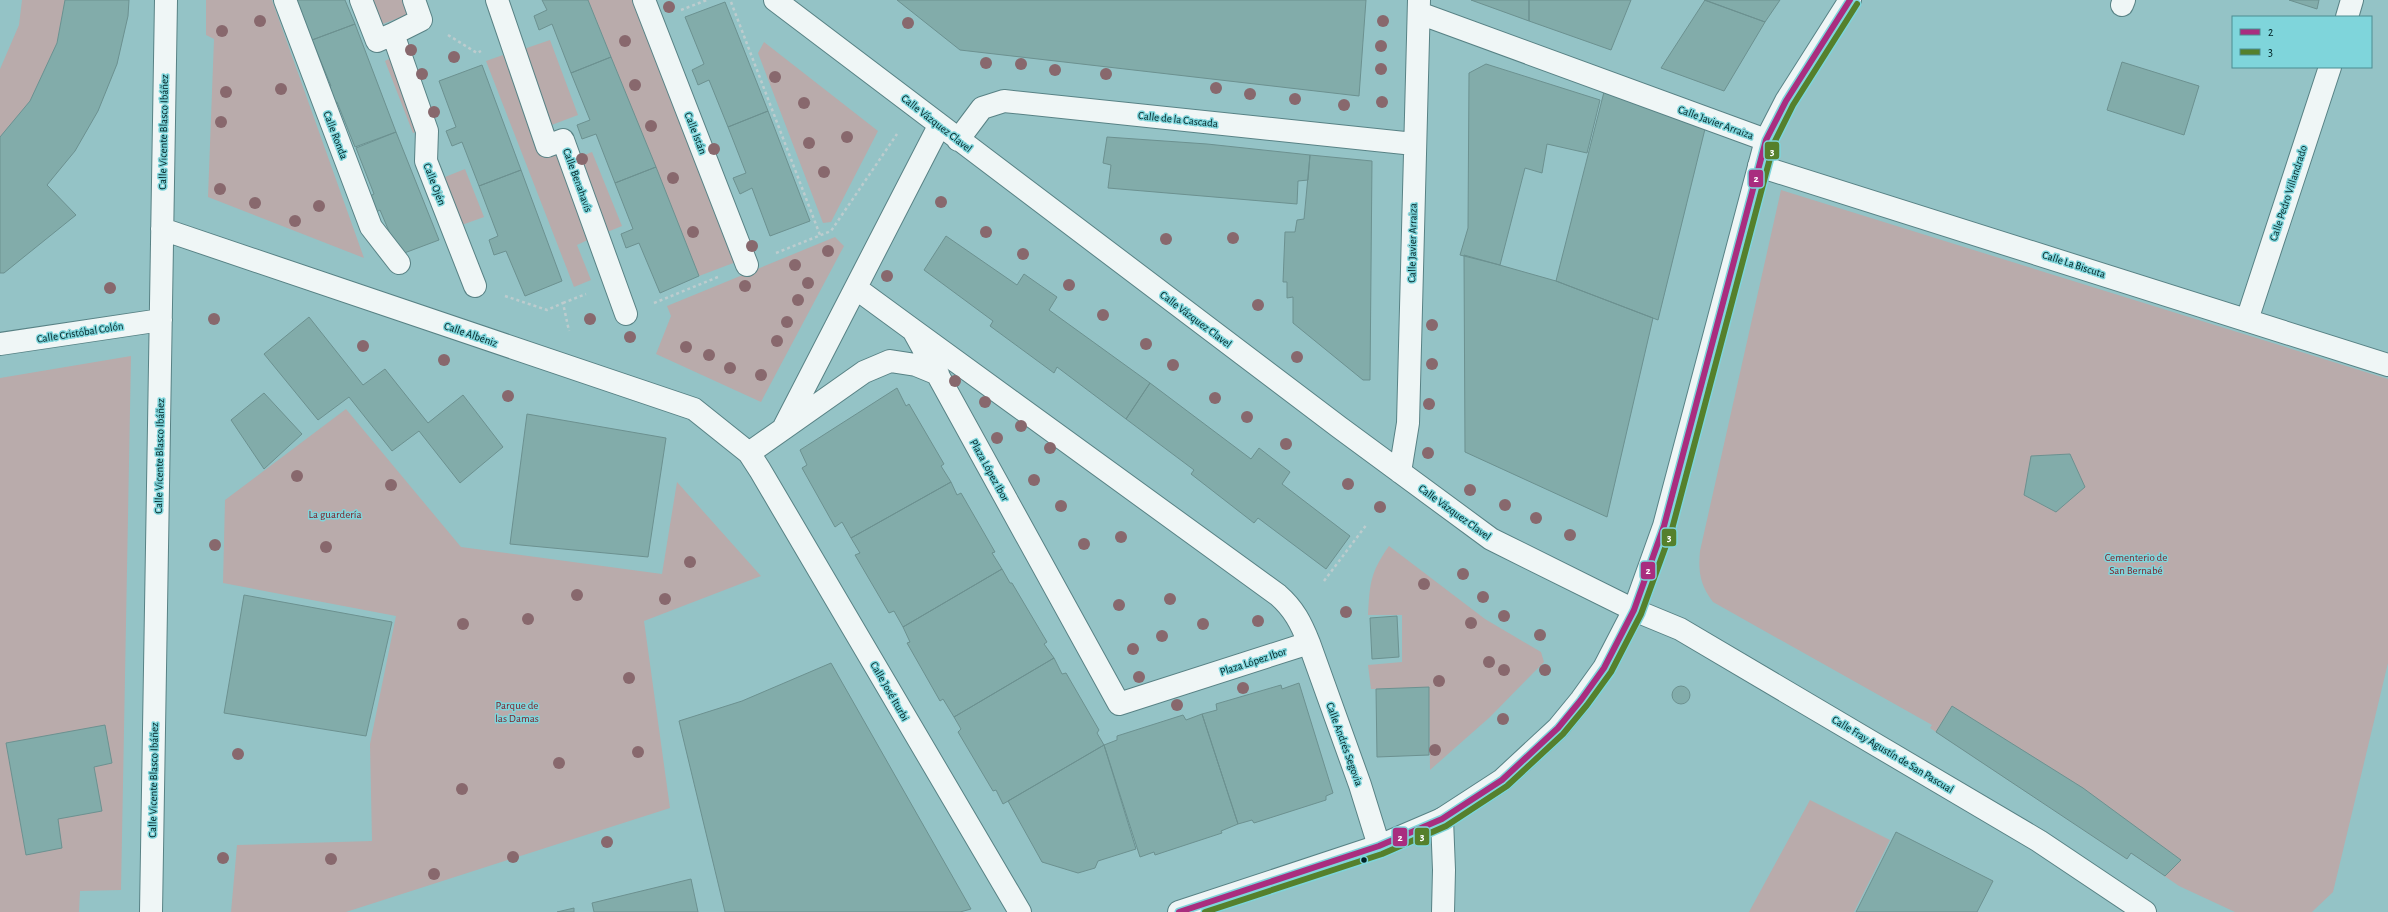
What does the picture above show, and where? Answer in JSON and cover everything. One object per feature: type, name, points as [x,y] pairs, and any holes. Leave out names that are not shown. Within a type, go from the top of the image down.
[{"type":"street","name":"Calle Vicente Blasco Ibáñez","points":[[151,912],[166,0]]},
{"type":"street","name":"Calle Ronda","points":[[285,0],[371,227],[399,264]]},
{"type":"street","points":[[361,0],[377,41],[421,20],[414,0]]},
{"type":"street","name":"Calle Benahavís","points":[[497,0],[547,146],[563,140],[626,314]]},
{"type":"street","name":"Calle Istán","points":[[644,0],[747,266]]},
{"type":"street","name":"Calle Vázquez Clavel","points":[[775,0],[907,98],[958,140],[1491,539],[1634,610]]},
{"type":"street","points":[[1179,912],[1379,846],[1442,819],[1502,780],[1558,728],[1604,668],[1634,610],[1664,526],[1766,140],[1786,101],[1850,0]]},
{"type":"street","points":[[2347,16],[2352,0]]},
{"type":"street","name":"Calle Javier Arraiza","points":[[1400,472],[1408,423],[1414,144],[1419,7],[1766,140]]},
{"type":"street","name":"Calle Ojén","points":[[394,34],[427,131],[426,161],[475,286]]},
{"type":"street","name":"Calle Pedro Villandrado","points":[[2247,320],[2330,68]]},
{"type":"street","name":"Calle de la Cascada","points":[[958,140],[982,108],[1004,101],[1414,144]]},
{"type":"street","points":[[754,462],[784,427],[857,289],[940,126]]},
{"type":"street","name":"Calle La Biscuta","points":[[1759,166],[2388,365]]},
{"type":"street","name":"Calle Albéniz","points":[[162,229],[694,408],[754,462]]},
{"type":"street","name":"Plaza López Ibor","points":[[857,289],[1278,595],[1291,607],[1300,621],[1309,643],[1119,704],[913,330]]},
{"type":"street","name":"Calle Cristóbal Colón","points":[[0,344],[161,320]]},
{"type":"street","points":[[784,427],[864,372],[890,361],[916,365],[938,374]]},
{"type":"street","name":"Calle José Iturbi","points":[[754,462],[1020,912]]},
{"type":"street","name":"Calle Fray Agustín de San Pascual","points":[[1634,610],[1680,629],[1868,738],[2039,841],[2145,912]]},
{"type":"street","name":"Calle Andrés Segovia","points":[[1309,643],[1360,785],[1379,846]]},
{"type":"street","points":[[1442,819],[1444,870],[1443,912]]},
{"type":"path","points":[[731,2],[820,235]]},
{"type":"path","points":[[626,314],[831,231],[896,134]]},
{"type":"path","points":[[1324,582],[1367,524]]},
{"type":"green space","points":[[22,0],[65,0],[57,43],[30,101],[0,137],[0,69],[19,25]]},
{"type":"green space","points":[[206,0],[272,0],[364,258],[208,197],[214,39],[206,35]]},
{"type":"green space","points":[[370,0],[407,0],[412,13],[380,25]]},
{"type":"green space","points":[[588,0],[638,0],[736,262],[699,276]]},
{"type":"green space","points":[[550,40],[578,115],[549,126],[521,50]]},
{"type":"green space","points":[[764,42],[878,131],[831,222],[823,223],[758,53]]},
{"type":"green space","points":[[503,55],[542,155],[558,149],[592,238],[577,245],[591,280],[574,287],[486,61]]},
{"type":"green space","points":[[393,57],[422,130],[413,133],[385,61]]},
{"type":"green space","points":[[592,152],[622,226],[605,233],[575,159]]},
{"type":"green space","points":[[465,169],[484,217],[459,226],[440,179]]},
{"type":"green space","name":"Cementerio de San Bernabé","points":[[1781,190],[2388,379],[2388,663],[2333,892],[2312,912],[2235,912],[2179,886],[2131,853],[2127,859],[1930,728],[1932,725],[1713,602],[1705,590],[1701,578],[1699,565],[1700,551]]},
{"type":"green space","points":[[835,237],[844,246],[761,402],[656,354],[671,316],[667,306]]},
{"type":"green space","points":[[131,356],[121,890],[80,891],[79,912],[0,912],[0,378]]},
{"type":"green space","name":"Parque de las Damas","points":[[346,409],[461,547],[662,574],[677,482],[761,576],[644,621],[670,808],[346,912],[231,912],[237,845],[372,841],[370,744],[396,616],[223,583],[225,500]]},
{"type":"green space","points":[[1389,546],[1485,619],[1541,652],[1544,662],[1490,717],[1430,770],[1429,688],[1371,689],[1368,665],[1402,662],[1402,615],[1368,615],[1369,595],[1372,579],[1378,564]]},
{"type":"green space","points":[[1810,800],[1890,840],[1854,912],[1749,912]]},
{"type":"building","points":[[65,0],[129,0],[128,16],[117,64],[98,111],[75,151],[47,185],[76,215],[4,273],[0,273],[0,137],[30,101],[57,43]]},
{"type":"building","points":[[296,0],[345,0],[355,24],[312,40]]},
{"type":"building","points":[[542,0],[588,0],[611,57],[571,73],[552,24],[539,30],[534,16],[547,10]]},
{"type":"building","points":[[897,0],[1366,0],[1359,96],[960,50]]},
{"type":"building","points":[[1471,0],[1529,0],[1529,21]]},
{"type":"building","points":[[1529,0],[1631,0],[1611,50],[1529,21]]},
{"type":"building","points":[[1704,0],[1780,0],[1765,22]]},
{"type":"building","points":[[1705,0],[1765,22],[1724,91],[1661,68]]},
{"type":"building","points":[[2289,0],[2319,0],[2317,9]]},
{"type":"building","points":[[725,2],[768,111],[728,127],[709,80],[698,85],[692,70],[704,64],[685,17]]},
{"type":"building","points":[[355,24],[396,132],[355,147],[337,102],[332,104],[325,88],[331,86],[312,40]]},
{"type":"building","points":[[611,57],[656,167],[615,183],[596,134],[582,139],[577,125],[590,120],[571,73]]},
{"type":"building","points":[[2122,62],[2199,86],[2184,135],[2107,110]]},
{"type":"building","points":[[1486,64],[1600,100],[1587,153],[1547,144],[1542,173],[1525,168],[1500,265],[1460,255],[1468,228],[1469,73]]},
{"type":"building","points":[[482,65],[521,170],[479,186],[462,142],[452,146],[446,131],[456,127],[439,81]]},
{"type":"building","points":[[1604,92],[1705,129],[1658,320],[1556,281]]},
{"type":"building","points":[[768,111],[810,221],[770,236],[752,188],[740,194],[733,178],[746,173],[728,127]]},
{"type":"building","points":[[396,132],[439,240],[399,255],[380,210],[374,213],[368,197],[374,194],[356,148]]},
{"type":"building","points":[[1107,137],[1207,144],[1310,155],[1308,180],[1298,181],[1297,204],[1108,188],[1111,165],[1103,163]]},
{"type":"building","points":[[1310,155],[1372,161],[1370,380],[1363,380],[1293,323],[1293,297],[1287,298],[1287,282],[1283,282],[1285,232],[1295,232],[1297,220],[1304,219]]},
{"type":"building","points":[[656,167],[699,276],[660,293],[639,243],[626,248],[621,234],[633,229],[615,183]]},
{"type":"building","points":[[521,170],[562,281],[525,296],[506,251],[494,255],[489,240],[498,236],[479,186]]},
{"type":"building","points":[[946,236],[1017,285],[1024,274],[1057,297],[1049,310],[1150,383],[1126,419],[1057,367],[1054,373],[990,326],[993,321],[924,270]]},
{"type":"building","points":[[1464,255],[1556,281],[1653,318],[1607,517],[1465,452]]},
{"type":"building","points":[[309,317],[363,385],[385,369],[428,423],[463,395],[503,447],[460,483],[419,431],[392,451],[349,397],[318,420],[264,354]]},
{"type":"building","points":[[1150,383],[1251,459],[1259,448],[1290,472],[1282,484],[1350,536],[1326,569],[1258,518],[1254,523],[1191,474],[1194,470],[1126,419]]},
{"type":"building","points":[[897,388],[906,406],[909,404],[944,464],[941,466],[951,482],[851,538],[842,522],[835,527],[802,468],[807,465],[800,450]]},
{"type":"building","points":[[264,393],[302,434],[264,469],[231,420]]},
{"type":"building","points":[[527,414],[666,438],[648,557],[510,544]]},
{"type":"building","points":[[2070,454],[2085,487],[2056,512],[2024,495],[2031,456]]},
{"type":"building","points":[[951,482],[957,495],[961,493],[995,552],[992,553],[1002,569],[903,627],[894,611],[889,613],[855,555],[860,553],[851,538]]},
{"type":"building","points":[[1002,569],[1047,642],[1044,644],[1054,658],[954,717],[943,699],[940,701],[907,643],[910,642],[903,627]]},
{"type":"building","points":[[244,595],[392,622],[366,736],[224,713]]},
{"type":"building","points":[[1397,616],[1399,657],[1372,659],[1370,618]]},
{"type":"building","points":[[1054,658],[1062,674],[1066,673],[1099,730],[1097,733],[1104,745],[1003,804],[996,790],[993,791],[958,732],[961,729],[954,717]]},
{"type":"building","points":[[831,663],[971,909],[960,912],[725,912],[679,721],[742,701]]},
{"type":"building","points":[[1299,683],[1333,793],[1326,796],[1326,800],[1254,823],[1252,820],[1238,824],[1202,714],[1217,710],[1216,704],[1281,685],[1282,689]]},
{"type":"building","points":[[1677,686],[1685,686],[1690,691],[1688,702],[1685,704],[1677,704],[1672,699],[1672,691]]},
{"type":"building","points":[[1429,687],[1429,755],[1377,757],[1376,689]]},
{"type":"building","points":[[1952,706],[2083,788],[2181,860],[2165,876],[2131,853],[2127,859],[1936,732]]},
{"type":"building","points":[[1202,714],[1238,824],[1221,831],[1222,833],[1155,855],[1154,852],[1140,857],[1104,745],[1117,740],[1117,736],[1183,715],[1186,720]]},
{"type":"building","points":[[105,725],[112,763],[94,767],[102,811],[58,819],[62,848],[26,855],[6,743]]},
{"type":"building","points":[[1104,745],[1136,849],[1098,861],[1095,868],[1078,873],[1042,862],[1008,801]]},
{"type":"building","points":[[1896,832],[1993,881],[1977,912],[1856,912]]},
{"type":"building","points":[[691,879],[698,912],[594,912],[592,903]]},
{"type":"building","points":[[574,908],[574,912],[557,912]]},
{"type":"transit line","name":"2","points":[[1179,912],[1379,846],[1442,819],[1502,780],[1558,728],[1581,700],[1604,668],[1634,610],[1664,526],[1766,140],[1786,101],[1850,0]]},
{"type":"transit line","name":"3","points":[[1205,912],[1382,854],[1446,826],[1507,786],[1563,734],[1587,705],[1611,672],[1641,614],[1672,529],[1774,143],[1793,105],[1857,4]]},
{"type":"park label","name":"La guardería","points":[[335,514]]}]
